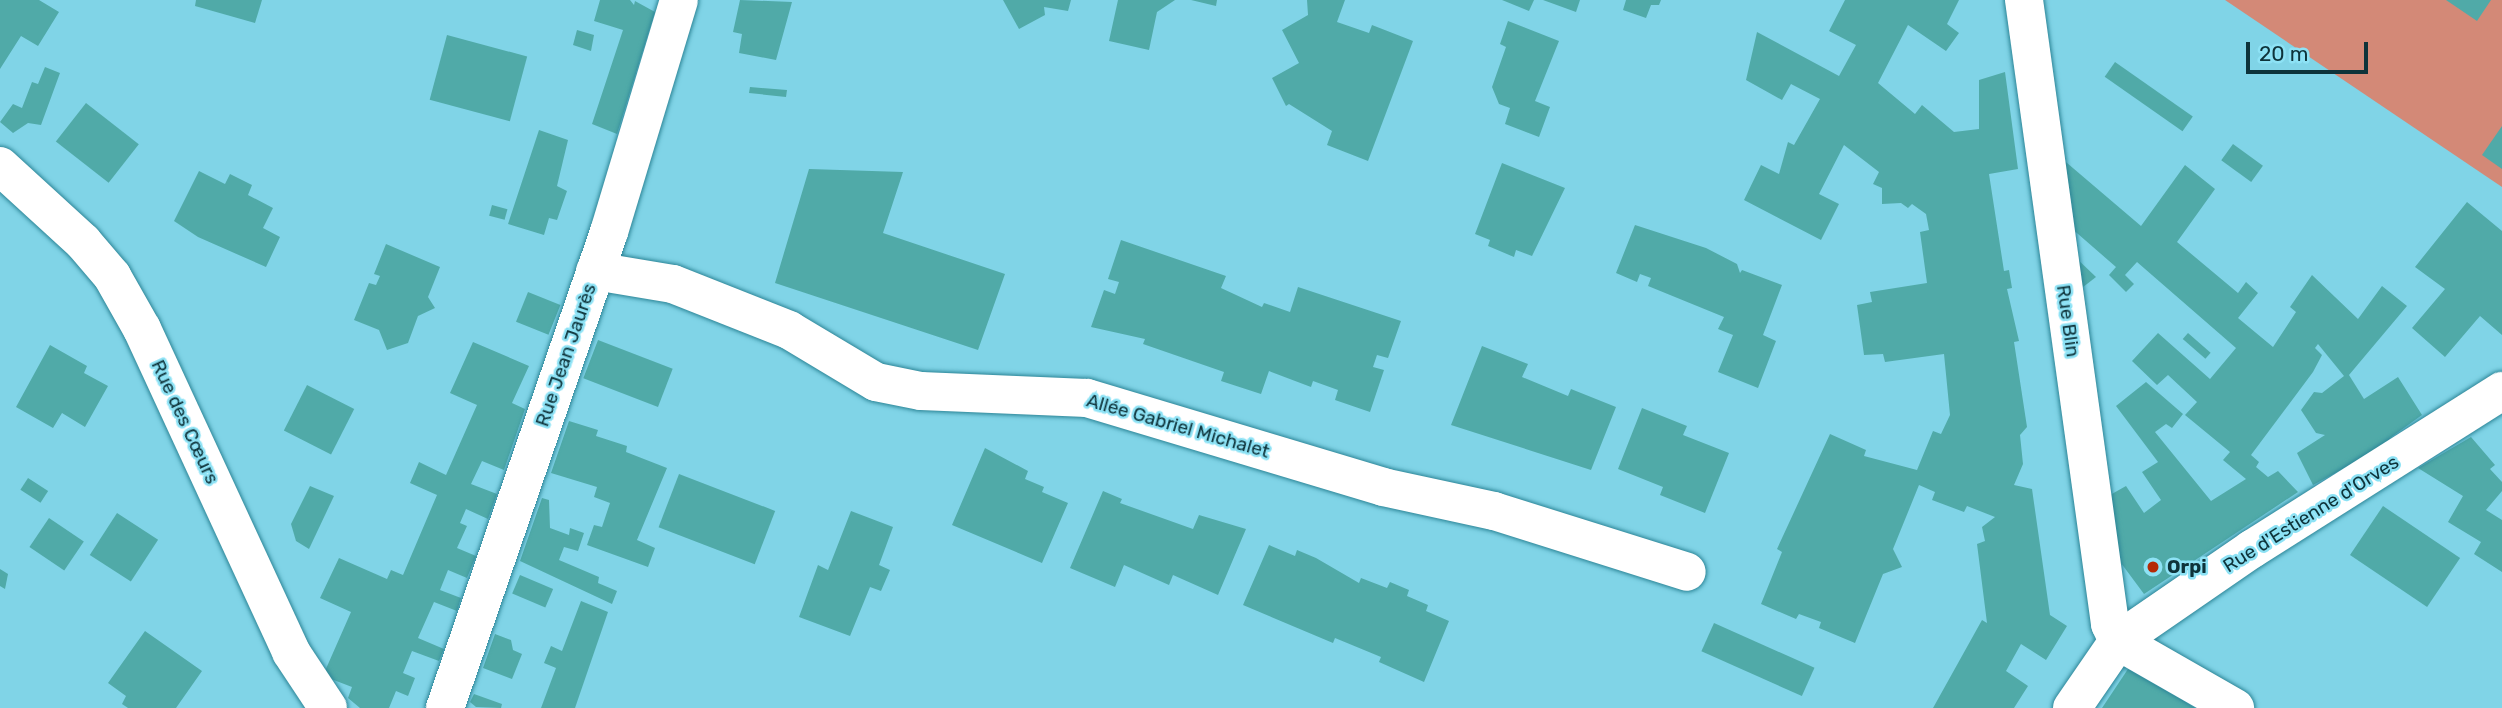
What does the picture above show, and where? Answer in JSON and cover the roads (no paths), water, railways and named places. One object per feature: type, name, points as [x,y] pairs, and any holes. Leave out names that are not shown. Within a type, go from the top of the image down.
[{"type":"street","name":"Rue Jean Jaurès","points":[[445,708],[595,271],[679,0]]},
{"type":"street","name":"Rue Blin","points":[[2024,0],[2110,624],[2118,641]]},
{"type":"street","name":"Rue des Cœurs","points":[[0,166],[83,242],[112,276],[142,329],[290,652],[328,708]]},
{"type":"street","name":"Allée Gabriel Michalet","points":[[595,271],[673,284],[789,330],[876,382],[921,391],[1087,398],[1382,487],[1494,511],[1687,572]]},
{"type":"street","name":"Rue d'Estienne d'Orves","points":[[2073,708],[2118,641],[2252,549],[2502,391]]},
{"type":"street","points":[[2118,641],[2235,708]]},
{"type":"place","name":"Orpi","points":[[2153,567]]}]
